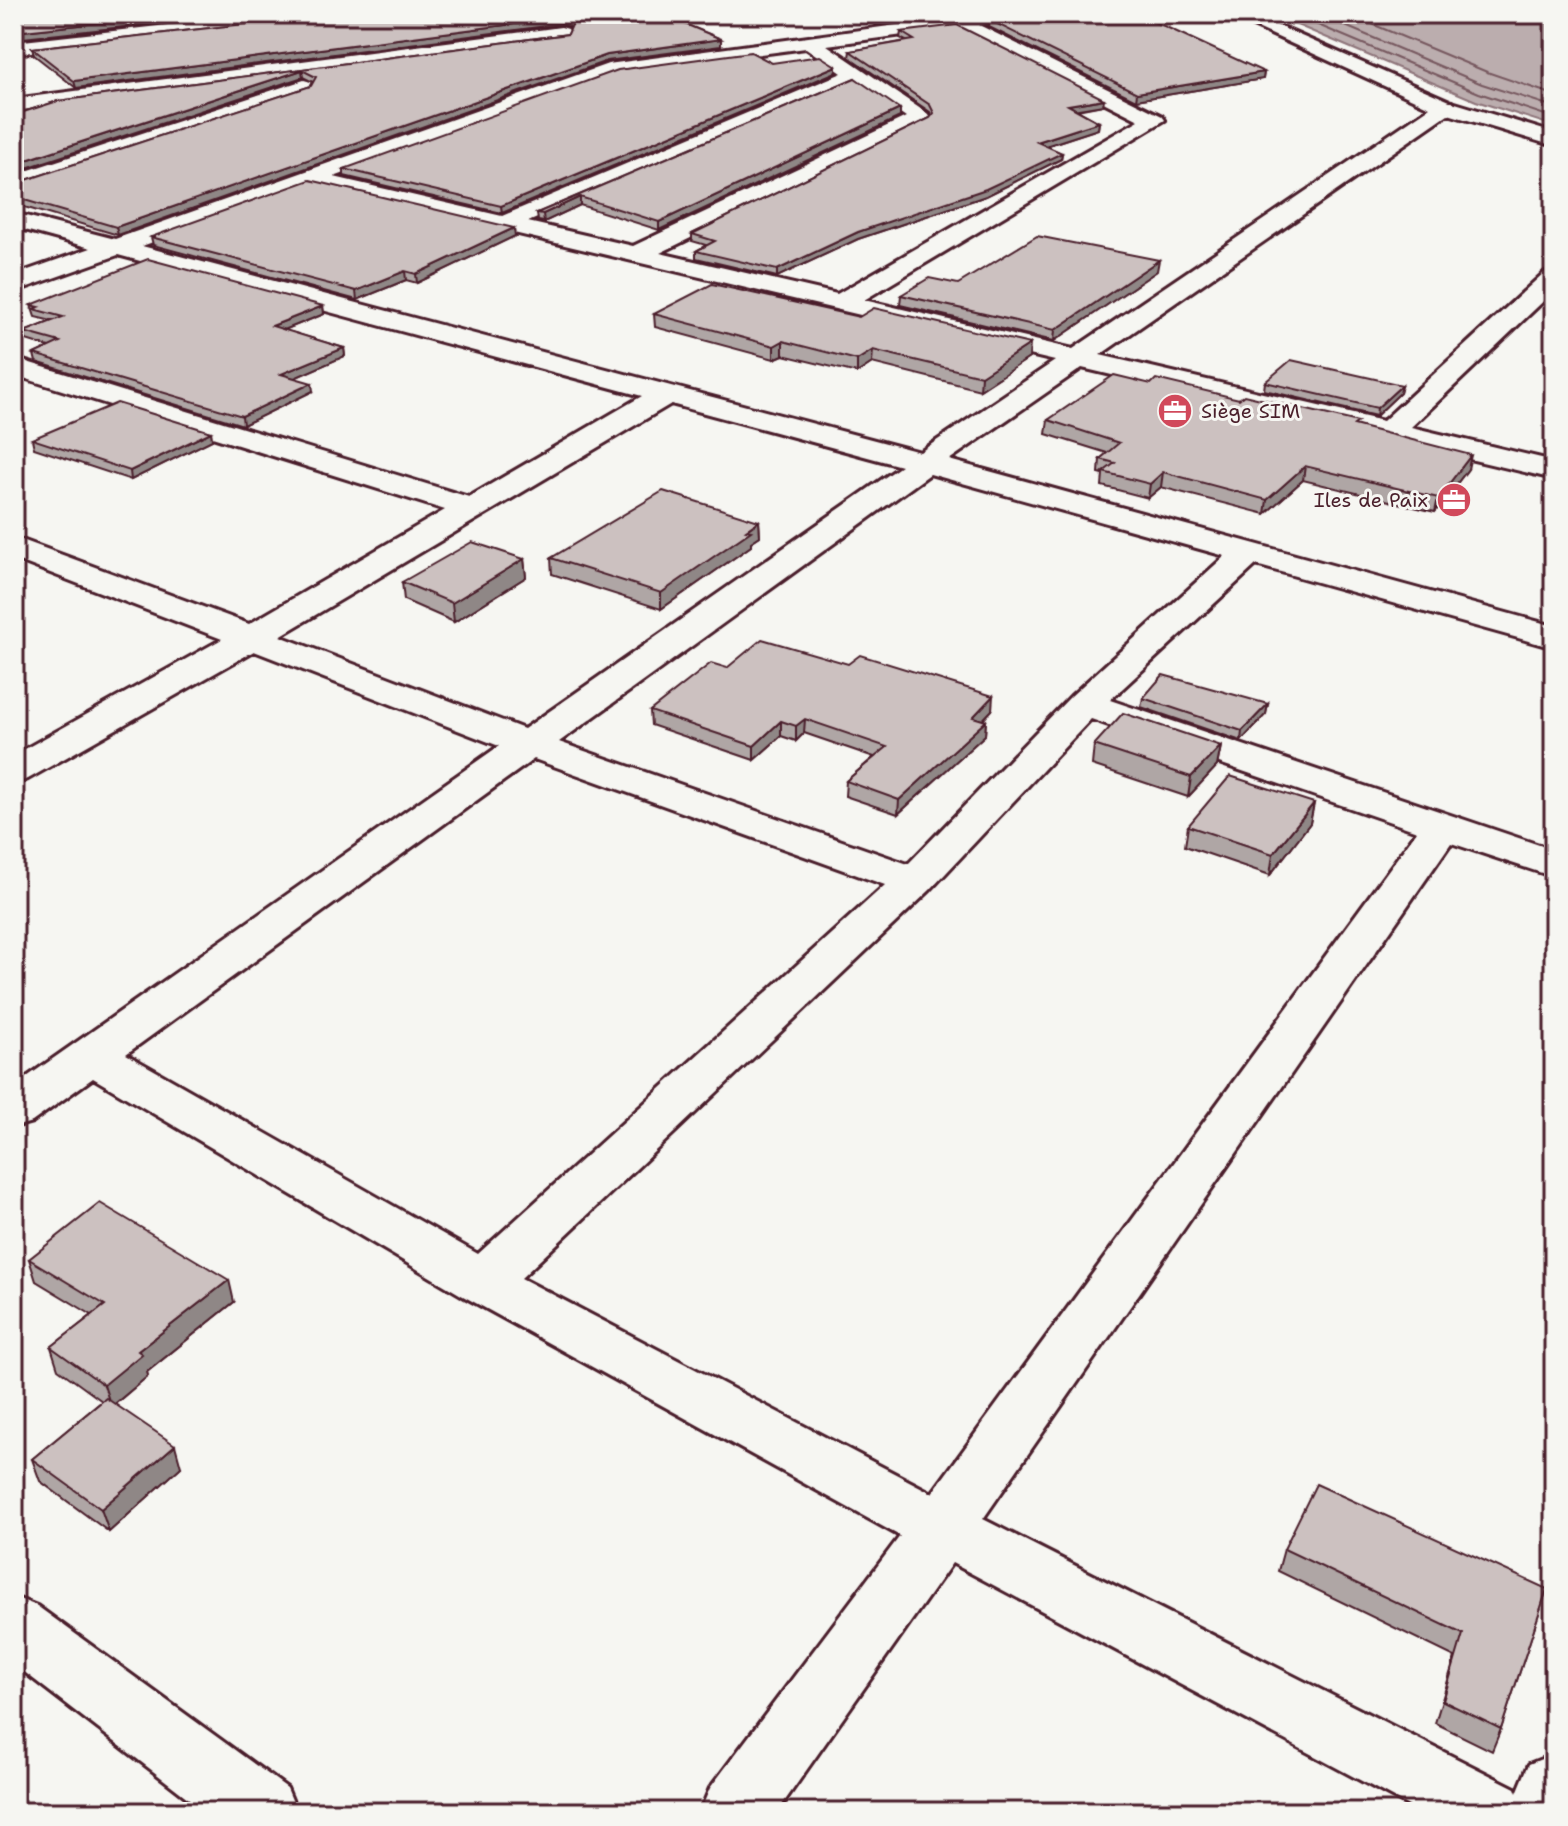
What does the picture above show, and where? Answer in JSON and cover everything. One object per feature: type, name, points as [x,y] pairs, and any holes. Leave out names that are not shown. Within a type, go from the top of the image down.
[{"type":"street","points":[[14,48],[316,14]]},
{"type":"street","points":[[530,14],[615,68]]},
{"type":"street","points":[[14,284],[615,68],[1018,14]]},
{"type":"street","points":[[1236,14],[1445,106],[1554,140]]},
{"type":"street","points":[[838,304],[1155,120],[960,22]]},
{"type":"street","points":[[14,105],[404,53],[574,42]]},
{"type":"street","points":[[635,255],[921,118],[810,42]]},
{"type":"street","points":[[14,182],[404,53]]},
{"type":"street","points":[[503,224],[857,74]]},
{"type":"street","points":[[14,1110],[925,463],[1445,106]]},
{"type":"street","points":[[310,178],[1554,470]]},
{"type":"street","points":[[14,220],[925,463],[1554,637]]},
{"type":"street","points":[[1389,432],[1554,277]]},
{"type":"street","points":[[14,366],[471,508]]},
{"type":"street","points":[[14,771],[251,638],[667,394]]},
{"type":"street","points":[[14,547],[528,744],[915,881]]},
{"type":"street","points":[[482,1282],[915,881],[1084,704],[1250,552]]},
{"type":"street","points":[[1084,704],[1554,864]]},
{"type":"street","points":[[735,1812],[942,1528],[1442,826]]},
{"type":"street","points":[[91,1055],[482,1282],[942,1528],[1490,1812]]},
{"type":"street","points":[[14,1626],[262,1812]]},
{"type":"street","points":[[1544,1812],[1554,1787]]},
{"type":"water","points":[[1271,14],[1554,14],[1554,126],[1476,101]]},
{"type":"building","points":[[14,14],[183,14],[14,32]]},
{"type":"building","points":[[319,14],[661,14],[721,39],[607,55],[116,227],[14,197],[14,184],[311,86],[316,77],[302,70],[14,164],[14,115],[58,101],[568,34],[572,25],[560,18],[74,81],[32,48]]},
{"type":"building","points":[[868,14],[910,14],[876,18]]},
{"type":"building","points":[[1022,14],[1133,14],[1264,72],[1137,93],[989,20]]},
{"type":"building","points":[[957,25],[1104,99],[1068,105],[1099,122],[1037,142],[1062,153],[986,189],[858,232],[777,270],[696,251],[715,241],[692,234],[930,118],[934,113],[930,105],[850,51],[914,40],[901,32]]},
{"type":"building","points":[[751,52],[772,63],[820,56],[836,66],[501,206],[344,169],[618,70]]},
{"type":"building","points":[[855,78],[900,109],[659,222],[580,197],[543,214],[537,213]]},
{"type":"building","points":[[310,180],[514,228],[416,274],[405,271],[356,291],[151,237]]},
{"type":"building","points":[[1037,236],[1159,260],[1055,330],[901,295],[929,278],[958,284]]},
{"type":"building","points":[[148,259],[323,306],[272,326],[344,348],[281,374],[312,383],[242,416],[34,354],[60,342],[24,332],[63,317],[33,309],[39,307],[31,305]]},
{"type":"building","points":[[712,284],[859,317],[874,308],[1030,344],[981,376],[873,350],[857,360],[783,341],[774,346],[654,314]]},
{"type":"building","points":[[1291,360],[1402,385],[1377,408],[1265,382]]},
{"type":"building","points":[[1114,375],[1151,384],[1156,379],[1239,399],[1244,395],[1358,422],[1354,425],[1471,455],[1438,498],[1305,466],[1267,500],[1163,472],[1150,484],[1103,472],[1115,463],[1100,459],[1119,443],[1048,420]]},
{"type":"building","points":[[117,403],[211,432],[130,471],[32,439]]},
{"type":"building","points":[[663,491],[759,521],[746,530],[751,531],[661,593],[551,558]]},
{"type":"building","points":[[472,542],[524,559],[452,603],[402,582]]},
{"type":"building","points":[[762,639],[848,664],[860,655],[993,696],[973,717],[986,721],[899,800],[846,781],[887,747],[805,719],[796,726],[781,721],[754,746],[650,711],[711,663],[727,668]]},
{"type":"building","points":[[1163,675],[1268,704],[1242,731],[1143,698]]},
{"type":"building","points":[[1123,713],[1221,746],[1191,777],[1094,745]]},
{"type":"building","points":[[1230,776],[1314,803],[1273,854],[1188,826]]},
{"type":"building","points":[[100,1203],[229,1280],[138,1351],[142,1354],[104,1385],[51,1347],[105,1305],[29,1259]]},
{"type":"building","points":[[106,1398],[175,1445],[101,1509],[32,1459]]},
{"type":"building","points":[[1316,1484],[1547,1589],[1501,1729],[1443,1701],[1463,1634],[1284,1549]]},
{"type":"place","name":"Siège SIM","points":[[1175,411]]},
{"type":"place","name":"Iles de Paix","points":[[1454,500]]}]
